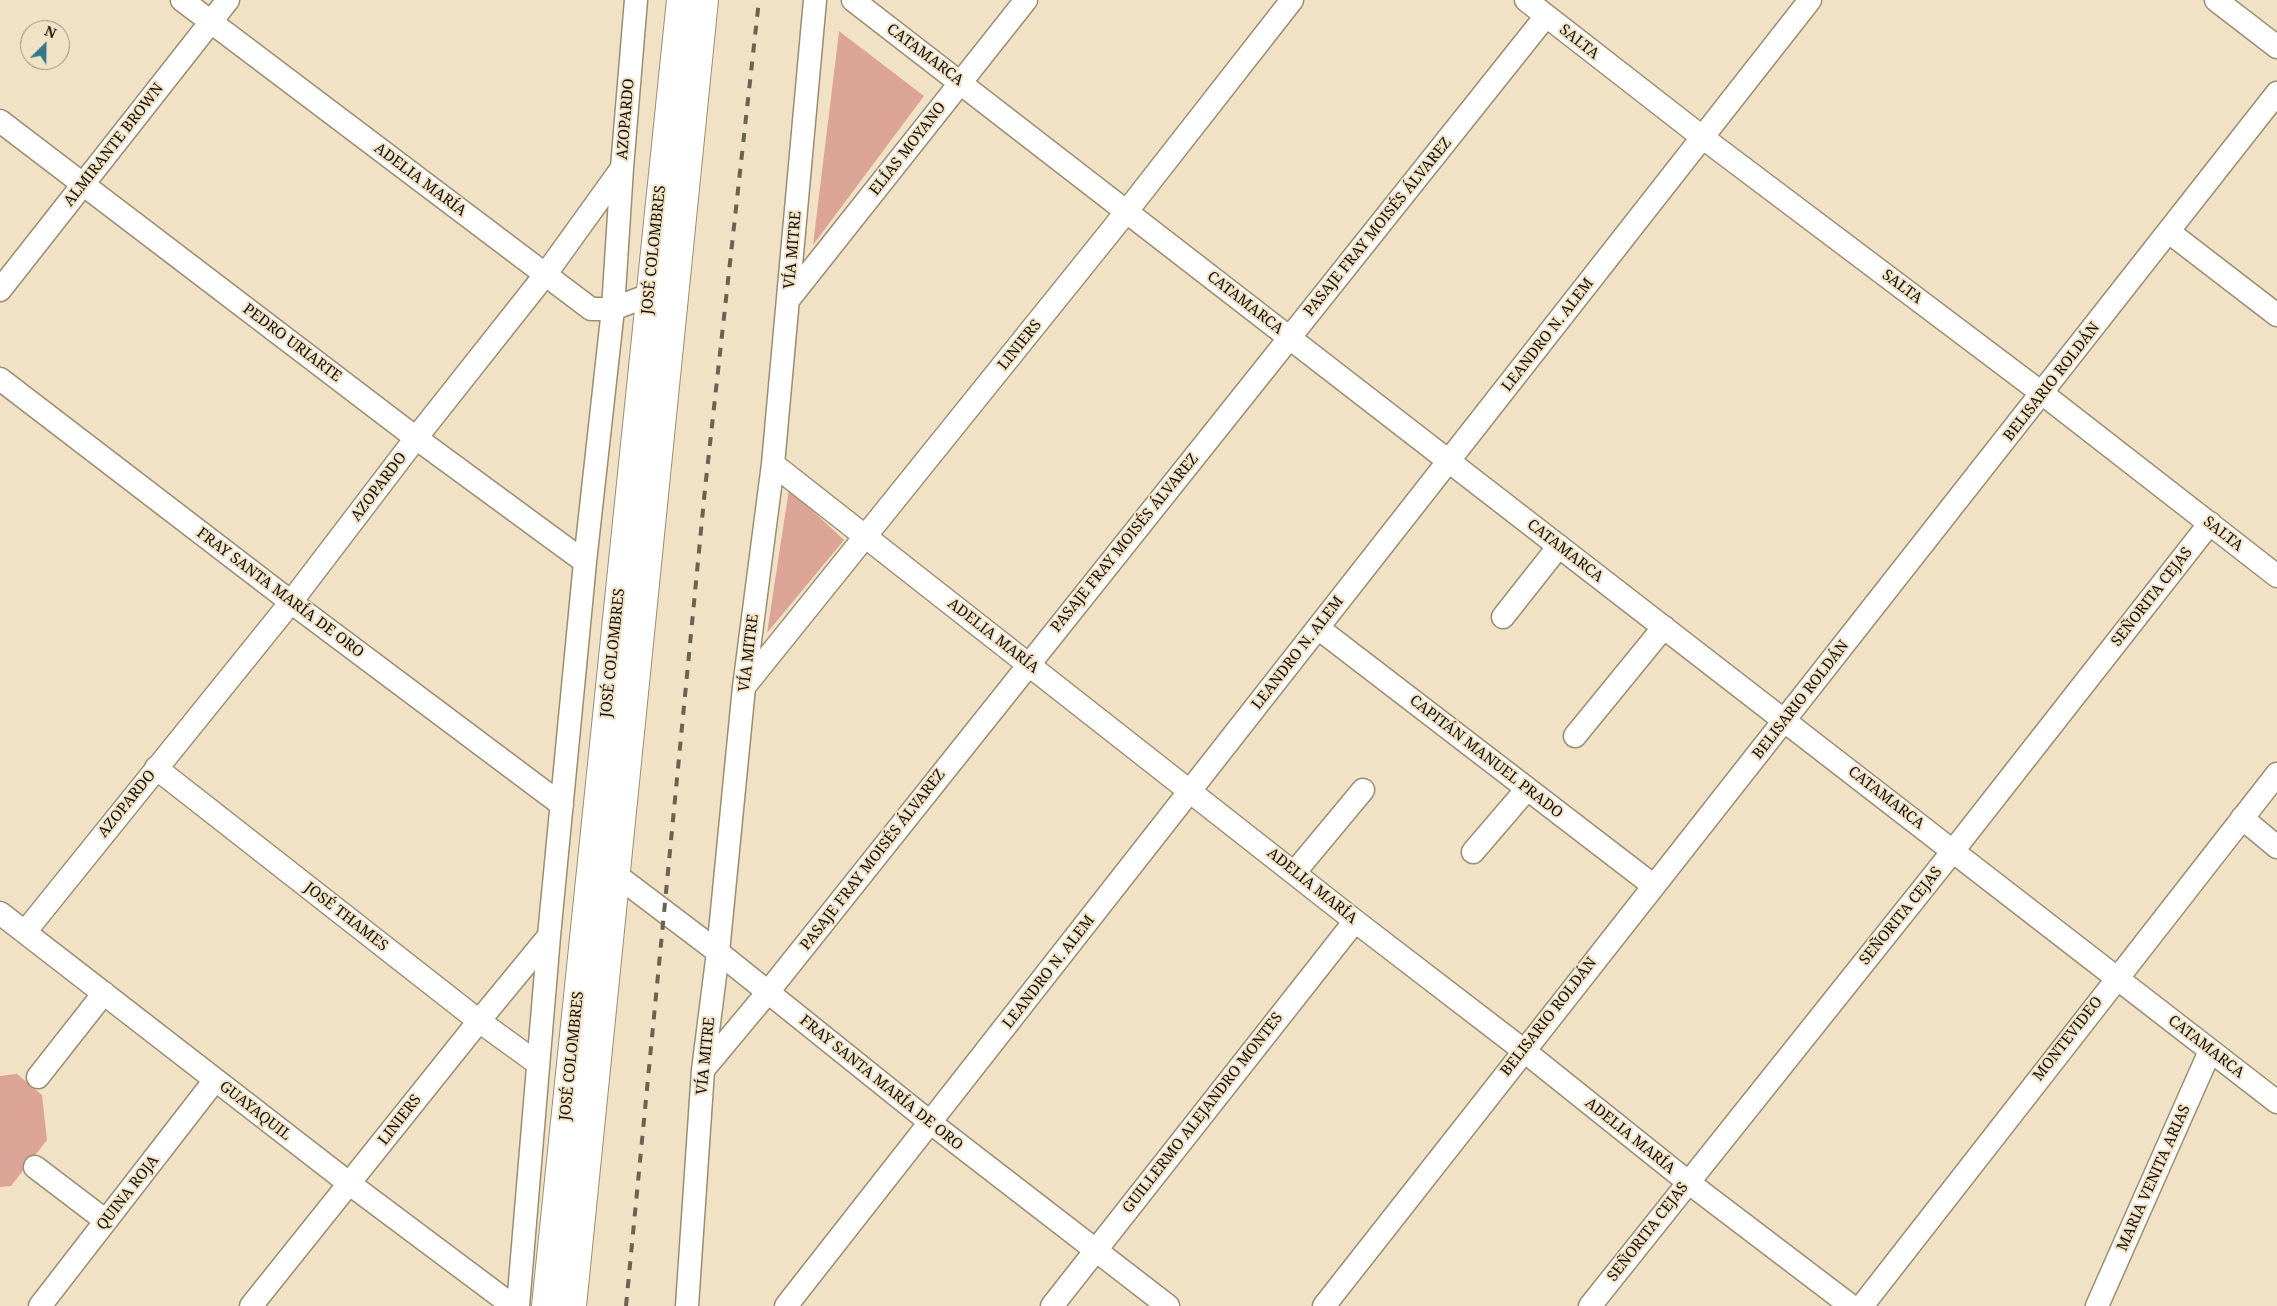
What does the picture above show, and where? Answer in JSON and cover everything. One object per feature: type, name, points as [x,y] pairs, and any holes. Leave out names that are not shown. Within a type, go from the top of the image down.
[{"type":"main road","name":"JOSÉ COLOMBRES","points":[[662,296],[680,0]]},
{"type":"main road","name":"JOSÉ COLOMBRES","points":[[546,1306],[603,869],[662,296],[704,0]]},
{"type":"main road","name":"JOSÉ COLOMBRES","points":[[572,1306],[603,869]]},
{"type":"street","name":"ADELIA MARÍA","points":[[182,0],[591,309],[613,309],[662,296]]},
{"type":"street","name":"ALMIRANTE BROWN","points":[[0,290],[228,0]]},
{"type":"street","name":"AZOPARDO","points":[[25,932],[292,602],[416,438],[545,275],[622,168],[636,0]]},
{"type":"street","name":"VÍA MITRE","points":[[687,1306],[703,1070],[718,952],[744,687],[773,464],[815,0]]},
{"type":"street","name":"CATAMARCA","points":[[853,0],[2277,1102]]},
{"type":"street","name":"ELÍAS MOYANO","points":[[789,299],[1026,0]]},
{"type":"street","name":"LINIERS","points":[[744,687],[1127,211],[1292,0]]},
{"type":"street","name":"SALTA","points":[[1526,0],[1702,137],[2043,394],[2277,576]]},
{"type":"street","name":"LEANDRO N. ALEM","points":[[786,1306],[1810,0]]},
{"type":"street","points":[[2216,0],[2277,47]]},
{"type":"street","name":"PASAJE FRAY MOISÉS ÁLVAREZ","points":[[703,1070],[768,992],[1546,16]]},
{"type":"street","name":"BELISARIO ROLDÁN","points":[[1324,1306],[1523,1050],[2043,394],[2277,93]]},
{"type":"street","name":"PEDRO URIARTE","points":[[0,121],[416,438],[585,562]]},
{"type":"street","points":[[518,1306],[549,936],[585,562],[613,309],[622,168]]},
{"type":"street","points":[[2169,232],[2277,315]]},
{"type":"street","name":"FRAY SANTA MARÍA DE ORO","points":[[0,379],[562,806]]},
{"type":"street","name":"ADELIA MARÍA","points":[[773,464],[1191,790],[1355,921],[1523,1050],[1688,1182],[1851,1306]]},
{"type":"street","name":"SEÑORITA CEJAS","points":[[1590,1306],[1953,851],[2210,523]]},
{"type":"street","points":[[1503,617],[1559,546]]},
{"type":"street","points":[[1575,736],[1664,627]]},
{"type":"street","name":"CAPITÁN MANUEL PRADO","points":[[1318,628],[1654,886]]},
{"type":"street","name":"JOSÉ THAMES","points":[[156,768],[479,1021],[537,1063]]},
{"type":"street","name":"MONTEVIDEO","points":[[1862,1306],[2116,977],[2277,774]]},
{"type":"street","points":[[1473,852],[1527,789]]},
{"type":"street","points":[[1294,873],[1363,790]]},
{"type":"street","points":[[2242,818],[2277,847]]},
{"type":"street","name":"FRAY SANTA MARÍA DE ORO","points":[[603,869],[718,952],[931,1123],[1168,1306]]},
{"type":"street","name":"GUAYAQUIL","points":[[0,913],[350,1184],[513,1306]]},
{"type":"street","name":"GUILLERMO ALEJANDRO MONTES","points":[[1052,1306],[1355,921]]},
{"type":"street","name":"LINIERS","points":[[251,1306],[549,936]]},
{"type":"street","points":[[38,1077],[104,993]]},
{"type":"street","name":"MARIA VENITA ARIAS","points":[[2097,1306],[2210,1051]]},
{"type":"street","name":"QUINA ROJA","points":[[40,1306],[215,1080]]},
{"type":"street","points":[[35,1166],[106,1221]]},
{"type":"shaded area","points":[[839,32],[924,96],[813,245]]},
{"type":"shaded area","points":[[789,489],[844,540],[767,633]]},
{"type":"shaded area","points":[[17,1074],[42,1095],[47,1140],[11,1186],[0,1187],[0,1076]]},
{"type":"railway","points":[[626,1306],[705,489],[759,0]]}]
